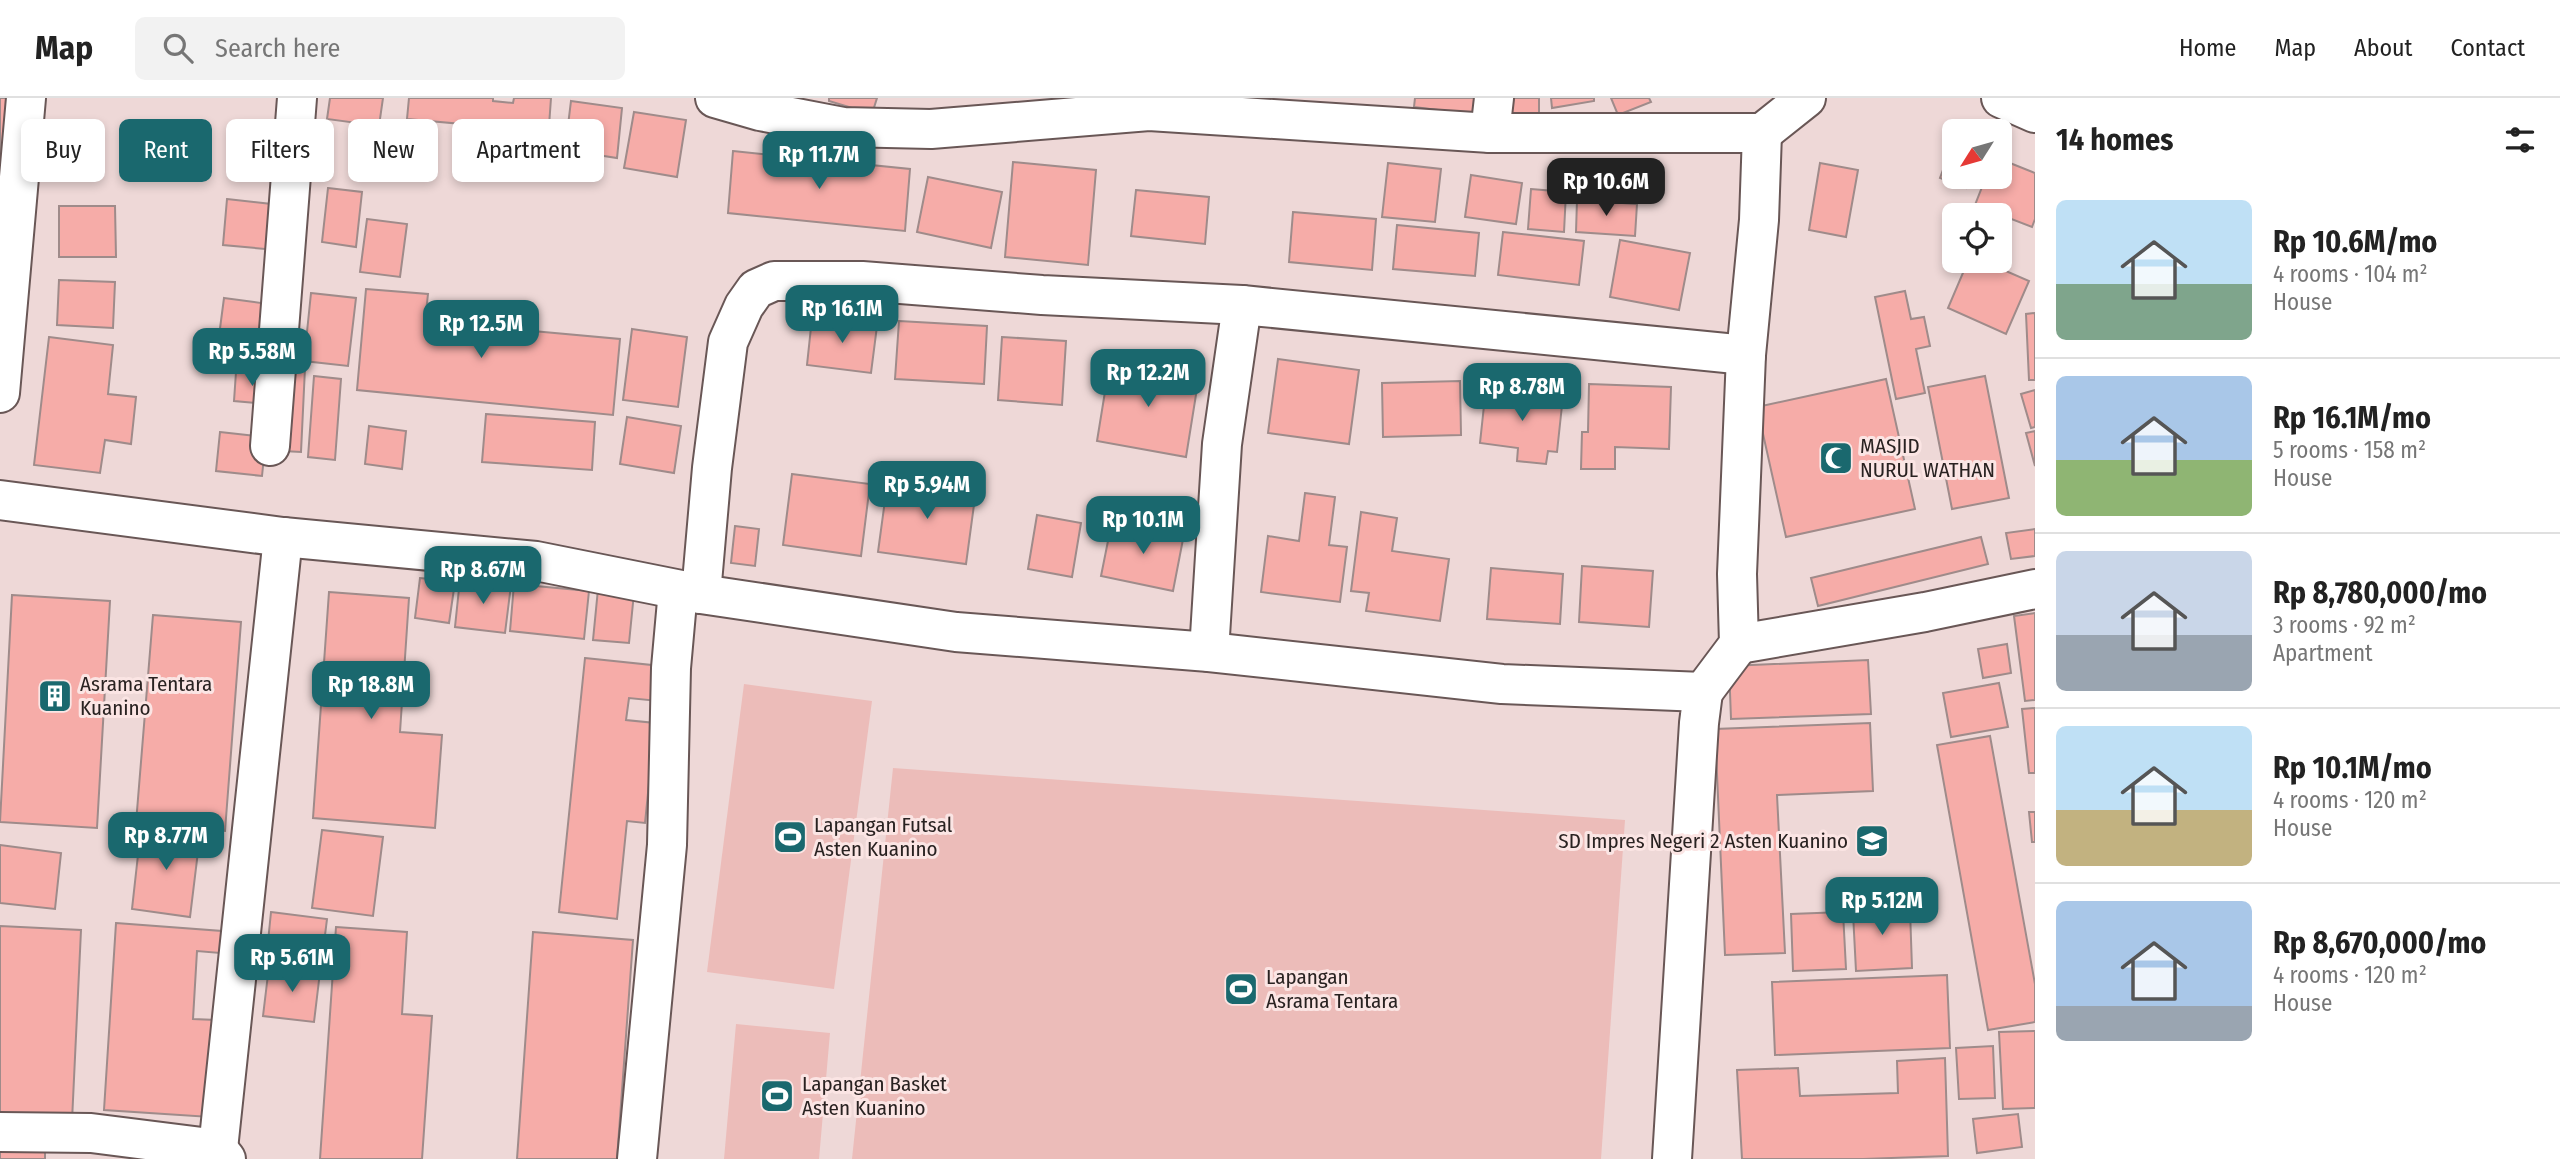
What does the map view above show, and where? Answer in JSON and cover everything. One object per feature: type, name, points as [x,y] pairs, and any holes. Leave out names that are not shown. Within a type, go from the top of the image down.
[{"type":"street","points":[[0,393],[26,98]]},
{"type":"street","points":[[270,446],[297,98]]},
{"type":"street","points":[[715,98],[760,111],[842,127],[931,130],[1149,111],[1492,115],[1762,133],[1806,98]]},
{"type":"street","points":[[2001,98],[2035,113]]},
{"type":"street","points":[[1672,1159],[1703,692],[1739,644],[1737,574],[1746,355],[1759,220],[1762,133]]},
{"type":"street","points":[[637,1159],[667,845],[671,668],[690,592],[712,468],[728,342],[744,306],[756,289],[774,281],[862,281],[1042,295],[1242,305],[1746,355]]},
{"type":"street","points":[[1209,652],[1222,444],[1242,305]]},
{"type":"street","points":[[0,500],[283,537],[536,561],[690,592],[956,632],[1209,652],[1502,684],[1703,692]]},
{"type":"street","points":[[0,1132],[91,1133],[222,1154],[283,537]]},
{"type":"street","points":[[1739,644],[1925,612],[2035,589]]},
{"type":"shaded area","name":"Lapangan Futsal Asten Kuanino","points":[[744,684],[872,701],[834,989],[707,972]]},
{"type":"shaded area","name":"Lapangan Asrama Tentara","points":[[893,768],[1625,820],[1601,1159],[852,1159]]},
{"type":"shaded area","name":"Lapangan Basket Asten Kuanino","points":[[736,1024],[830,1033],[819,1159],[724,1159]]},
{"type":"building","points":[[0,98],[19,98],[0,199]]},
{"type":"building","points":[[330,98],[383,98],[380,119],[348,119],[348,122],[327,119]]},
{"type":"building","points":[[409,98],[493,98],[493,101],[513,103],[514,98],[551,98],[550,119],[452,119],[452,123],[438,122],[438,119],[407,119]]},
{"type":"building","points":[[829,98],[877,98],[872,114],[829,101]]},
{"type":"building","points":[[1415,98],[1480,98],[1478,115],[1414,107]]},
{"type":"building","points":[[1506,98],[1539,98],[1539,115],[1505,114]]},
{"type":"building","points":[[1551,98],[1594,98],[1594,101],[1552,108]]},
{"type":"building","points":[[1611,98],[1649,98],[1651,102],[1618,115]]},
{"type":"building","points":[[571,101],[622,108],[617,158],[604,156],[604,119],[569,119]]},
{"type":"building","points":[[634,112],[686,120],[677,177],[624,168]]},
{"type":"building","points":[[733,151],[910,169],[905,231],[728,213]]},
{"type":"building","points":[[1013,162],[1096,170],[1088,265],[1005,257]]},
{"type":"building","points":[[1388,163],[1441,169],[1435,222],[1382,217]]},
{"type":"building","points":[[1820,163],[1858,170],[1846,237],[1809,230]]},
{"type":"building","points":[[2012,164],[2035,173],[2035,219],[2032,227],[2012,219],[2012,203],[1976,203],[1981,189],[2012,189]]},
{"type":"building","points":[[1471,175],[1522,183],[1516,224],[1465,217]]},
{"type":"building","points":[[928,177],[1002,192],[991,248],[917,232]]},
{"type":"building","points":[[328,188],[362,192],[356,247],[322,242]]},
{"type":"building","points":[[1531,189],[1566,192],[1564,232],[1528,229]]},
{"type":"building","points":[[1136,190],[1209,197],[1205,244],[1131,236]]},
{"type":"building","points":[[227,199],[280,205],[276,250],[223,245]]},
{"type":"building","points":[[1577,200],[1637,204],[1635,236],[1576,232]]},
{"type":"building","points":[[59,206],[115,206],[116,257],[59,257]]},
{"type":"building","points":[[1293,212],[1376,219],[1372,270],[1289,262]]},
{"type":"building","points":[[367,219],[407,224],[400,277],[360,272]]},
{"type":"building","points":[[1397,225],[1479,233],[1475,276],[1393,269]]},
{"type":"building","points":[[1503,232],[1584,241],[1579,285],[1498,275]]},
{"type":"building","points":[[1620,240],[1690,253],[1679,310],[1610,297]]},
{"type":"building","points":[[1963,273],[2011,273],[2029,281],[2006,334],[1948,308]]},
{"type":"building","points":[[59,280],[115,282],[113,328],[57,325]]},
{"type":"building","points":[[366,289],[428,294],[425,321],[620,339],[613,415],[357,390]]},
{"type":"building","points":[[1905,291],[1911,319],[1924,317],[1930,346],[1916,349],[1925,393],[1896,399],[1875,297]]},
{"type":"building","points":[[311,293],[356,298],[348,366],[304,361]]},
{"type":"building","points":[[224,298],[268,304],[263,342],[219,336]]},
{"type":"building","points":[[2035,313],[2035,380],[2029,380],[2026,314]]},
{"type":"building","points":[[812,318],[877,326],[871,373],[807,365]]},
{"type":"building","points":[[899,321],[987,326],[984,384],[895,379]]},
{"type":"building","points":[[632,329],[687,337],[678,407],[623,400]]},
{"type":"building","points":[[49,337],[113,345],[108,394],[136,397],[131,444],[105,440],[100,473],[34,465]]},
{"type":"building","points":[[1002,337],[1066,341],[1062,405],[998,400]]},
{"type":"building","points":[[1278,359],[1359,370],[1349,444],[1268,433]]},
{"type":"building","points":[[1110,361],[1199,376],[1186,457],[1097,441]]},
{"type":"building","points":[[287,367],[305,368],[301,452],[283,451]]},
{"type":"building","points":[[236,372],[271,375],[269,404],[234,401]]},
{"type":"building","points":[[314,376],[341,379],[335,460],[308,457]]},
{"type":"building","points":[[1985,376],[2009,498],[1952,509],[1928,387]]},
{"type":"building","name":"MASJID NURUL WATHAN","points":[[1886,379],[1915,509],[1786,537],[1757,407]]},
{"type":"building","points":[[1460,381],[1461,435],[1383,437],[1382,383]]},
{"type":"building","points":[[1589,384],[1671,387],[1669,449],[1615,447],[1615,469],[1581,469],[1582,432],[1588,432]]},
{"type":"building","points":[[1486,387],[1563,396],[1557,452],[1548,451],[1546,464],[1517,461],[1518,448],[1480,443]]},
{"type":"building","points":[[2035,390],[2035,427],[2031,428],[2021,394]]},
{"type":"building","points":[[486,414],[595,422],[592,470],[482,462]]},
{"type":"building","points":[[627,417],[681,426],[674,473],[620,464]]},
{"type":"building","points":[[369,426],[406,431],[402,469],[365,464]]},
{"type":"building","points":[[2035,431],[2035,466],[2026,433]]},
{"type":"building","points":[[220,432],[266,437],[262,476],[216,471]]},
{"type":"building","points":[[792,474],[870,484],[861,556],[783,545]]},
{"type":"building","points":[[888,478],[976,490],[966,564],[878,552]]},
{"type":"building","points":[[1305,493],[1335,497],[1329,545],[1347,547],[1340,602],[1261,592],[1268,536],[1299,541]]},
{"type":"building","points":[[1361,512],[1397,518],[1392,551],[1449,559],[1440,621],[1366,611],[1369,593],[1351,591]]},
{"type":"building","points":[[1037,515],[1081,523],[1072,577],[1028,569]]},
{"type":"building","points":[[1112,521],[1184,534],[1173,591],[1101,576]]},
{"type":"building","points":[[735,526],[759,529],[755,566],[731,563]]},
{"type":"building","points":[[2035,529],[2035,556],[2011,559],[2006,533]]},
{"type":"building","points":[[1981,537],[1988,564],[1818,606],[1811,578]]},
{"type":"building","points":[[1582,566],[1653,571],[1649,627],[1579,622]]},
{"type":"building","points":[[1491,568],[1563,574],[1560,624],[1487,619]]},
{"type":"building","points":[[420,578],[455,582],[449,623],[415,618]]},
{"type":"building","points":[[460,579],[511,585],[505,633],[455,627]]},
{"type":"building","points":[[514,584],[589,591],[584,639],[510,631]]},
{"type":"building","points":[[598,589],[634,593],[629,643],[593,640]]},
{"type":"building","points":[[329,592],[409,598],[400,732],[442,735],[435,828],[313,818]]},
{"type":"building","name":"Asrama Tentara Kuanino","points":[[12,595],[110,601],[97,828],[0,822]]},
{"type":"building","points":[[2035,613],[2035,700],[2025,701],[2014,616]]},
{"type":"building","name":"Asrama Tentara Kuanino","points":[[153,615],[241,622],[225,831],[136,823]]},
{"type":"building","points":[[2007,644],[2011,673],[1983,678],[1978,649]]},
{"type":"building","points":[[585,658],[661,666],[658,701],[629,698],[626,720],[655,723],[645,823],[627,821],[617,919],[559,912]]},
{"type":"building","points":[[1868,660],[1871,714],[1731,719],[1729,666]]},
{"type":"building","points":[[1999,683],[2008,727],[1951,737],[1943,693]]},
{"type":"building","points":[[2035,708],[2035,773],[2029,773],[2022,709]]},
{"type":"building","points":[[1870,723],[1873,791],[1777,795],[1785,953],[1725,955],[1715,729]]},
{"type":"building","points":[[1990,736],[2035,984],[2035,1022],[1988,1030],[1937,745]]},
{"type":"building","points":[[2029,812],[2035,812],[2035,842],[2032,842]]},
{"type":"building","points":[[141,828],[200,835],[190,917],[132,909]]},
{"type":"building","points":[[322,830],[383,837],[373,916],[312,908]]},
{"type":"building","points":[[0,845],[61,853],[55,909],[0,903]]},
{"type":"building","points":[[1891,897],[1891,911],[1910,910],[1912,968],[1856,971],[1853,913],[1869,912],[1868,898]]},
{"type":"building","points":[[271,912],[327,919],[322,959],[267,952]]},
{"type":"building","points":[[1843,912],[1846,969],[1793,971],[1791,914]]},
{"type":"building","points":[[116,923],[222,931],[220,953],[197,951],[193,1019],[216,1020],[210,1117],[104,1110]]},
{"type":"building","points":[[0,926],[81,930],[72,1121],[0,1117]]},
{"type":"building","points":[[336,927],[407,932],[402,1014],[432,1016],[422,1159],[320,1159]]},
{"type":"building","points":[[533,932],[633,940],[617,1159],[517,1159]]},
{"type":"building","points":[[269,966],[320,972],[314,1022],[263,1016]]},
{"type":"building","points":[[1947,975],[1950,1048],[1775,1055],[1772,982]]},
{"type":"building","points":[[2035,1031],[2035,1108],[2003,1109],[1999,1032]]},
{"type":"building","points":[[1993,1046],[1995,1098],[1959,1099],[1956,1048]]},
{"type":"building","points":[[1945,1058],[1948,1156],[1742,1159],[1737,1070],[1798,1068],[1800,1096],[1898,1093],[1897,1061]]},
{"type":"building","points":[[2018,1114],[2022,1147],[1977,1153],[1973,1119]]},
{"type":"building","points":[[0,1145],[45,1148],[45,1159],[0,1159]]},
{"type":"place","name":"MASJID NURUL WATHAN","points":[[1836,458]]},
{"type":"place","name":"Asrama Tentara Kuanino","points":[[55,696]]},
{"type":"place","name":"Lapangan Futsal Asten Kuanino","points":[[790,837]]},
{"type":"place","name":"SD Impres Negeri 2 Asten Kuanino","points":[[1872,841]]},
{"type":"place","name":"Lapangan Asrama Tentara","points":[[1241,989]]},
{"type":"place","name":"Lapangan Basket Asten Kuanino","points":[[777,1096]]}]
